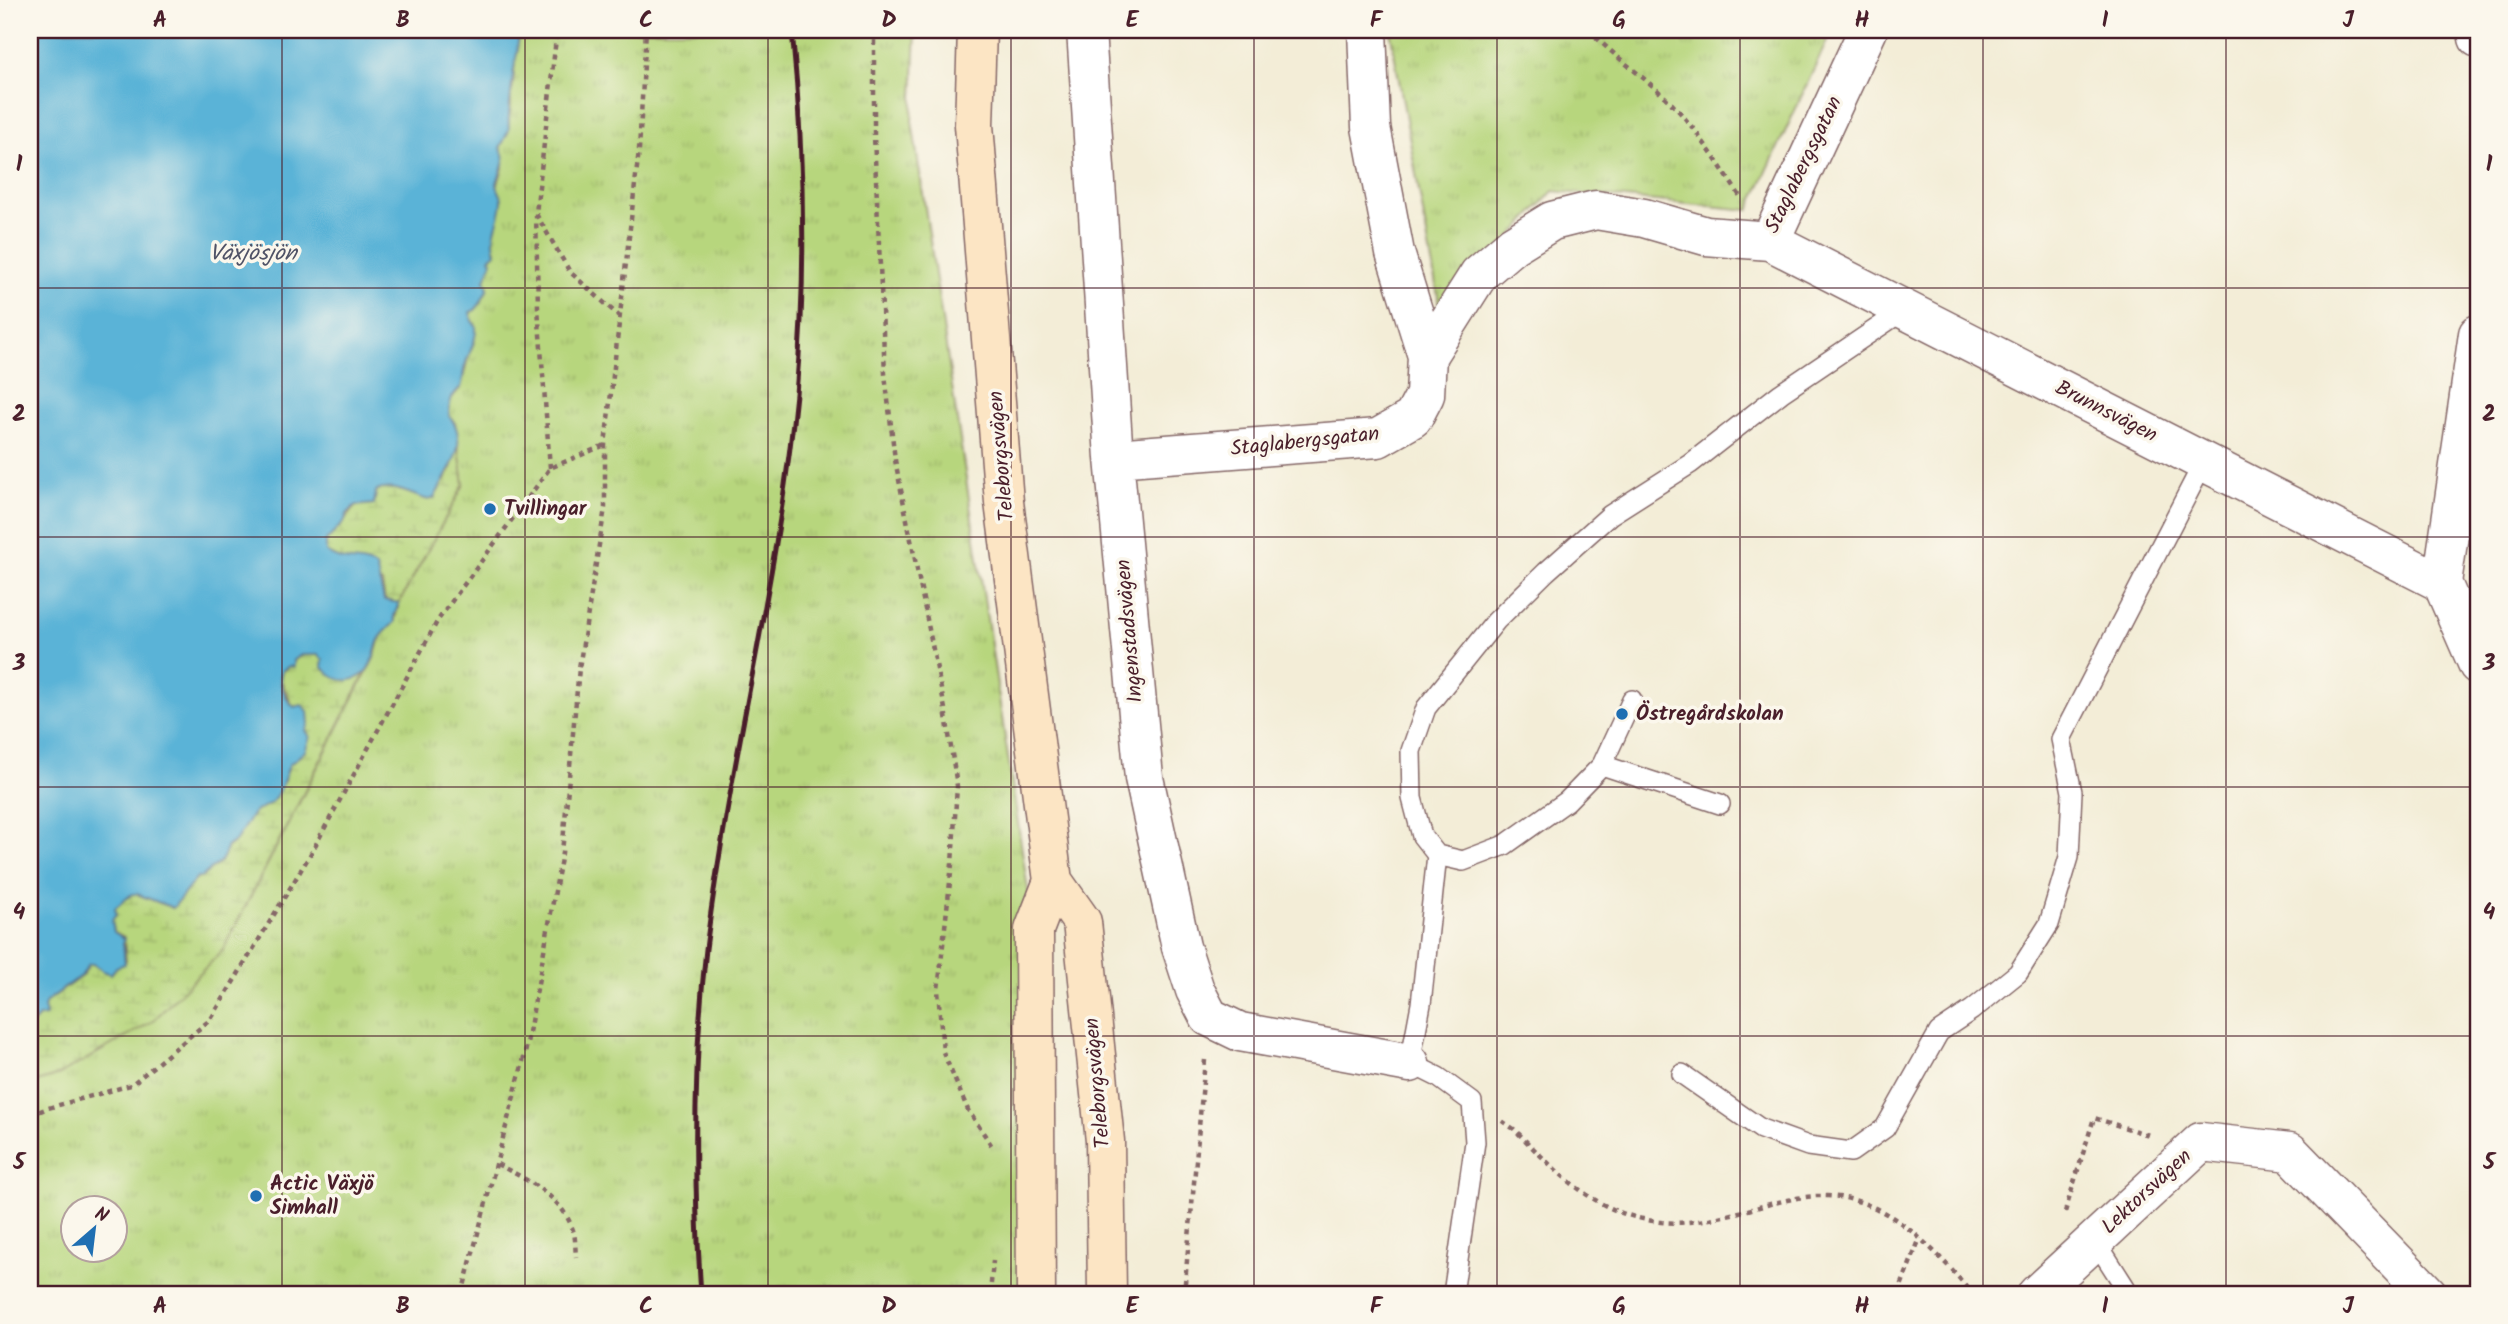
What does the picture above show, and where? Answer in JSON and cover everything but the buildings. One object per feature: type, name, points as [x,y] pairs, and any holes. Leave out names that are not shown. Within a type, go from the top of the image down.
[{"type":"main road","name":"Teleborgsvägen","points":[[976,30],[974,125],[1004,502],[1053,881],[1082,922],[1105,1141],[1107,1294]]},
{"type":"main road","name":"Teleborgsvägen","points":[[1036,1294],[1034,930],[1053,881]]},
{"type":"street","name":"Ingenstadsvägen","points":[[1086,30],[1114,458],[1144,778],[1181,947],[1195,990],[1209,1017]]},
{"type":"street","points":[[1367,30],[1371,127],[1395,253],[1427,356]]},
{"type":"street","name":"Staglabergsgatan","points":[[1114,458],[1378,438],[1398,429],[1413,418],[1425,395],[1427,356],[1479,274],[1513,245],[1552,221],[1596,211],[1644,218],[1706,236],[1770,241],[1868,30]]},
{"type":"street","points":[[2477,30],[2478,38]]},
{"type":"street","name":"Brunnsvägen","points":[[1770,241],[2442,583]]},
{"type":"street","points":[[2478,334],[2442,583],[2478,665]]},
{"type":"street","points":[[1209,1017],[1240,1032],[1410,1063]]},
{"type":"street","name":"Lektorsvägen","points":[[2037,1294],[2201,1142],[2290,1152],[2428,1294]]},
{"type":"lane","points":[[1632,701],[1602,765],[1567,801],[1505,845],[1463,861],[1437,855],[1422,836],[1412,797],[1411,751],[1426,709],[1496,621],[1610,515],[1690,464],[1781,393],[1904,310]]},
{"type":"lane","points":[[1682,1074],[1762,1129],[1808,1146],[1851,1152],[1885,1128],[1939,1032],[1972,1010],[2018,973],[2049,924],[2069,857],[2072,792],[2062,739],[2203,461]]},
{"type":"lane","points":[[1602,765],[1720,804]]},
{"type":"lane","points":[[1437,855],[1422,1004],[1410,1063],[1438,1077],[1472,1102],[1475,1142],[1453,1294]]},
{"type":"lane","points":[[2095,1240],[2125,1287],[2126,1294]]},
{"type":"path","points":[[550,468],[538,308],[536,213],[557,30]]},
{"type":"path","points":[[462,1294],[525,1054],[562,853],[579,668],[605,508],[605,445],[639,150],[646,30]]},
{"type":"path","points":[[874,30],[874,136],[885,374],[895,460],[945,709],[957,786],[952,864],[938,989],[943,1052],[968,1110],[997,1154]]},
{"type":"path","points":[[1589,30],[1673,104],[1770,241]]},
{"type":"path","points":[[536,213],[570,272],[620,317]]},
{"type":"path","points":[[30,1115],[131,1085],[211,1019],[310,855],[438,620],[550,468],[605,445]]},
{"type":"path","points":[[1184,1294],[1209,1017]]},
{"type":"path","points":[[1472,1102],[1514,1129],[1574,1186],[1607,1207],[1642,1219],[1681,1224],[1793,1198],[1827,1196],[1862,1202],[1890,1216],[1920,1238],[1973,1294]]},
{"type":"path","points":[[2063,1217],[2094,1118],[2193,1149]]},
{"type":"path","points":[[497,1164],[534,1183],[561,1206],[574,1232],[576,1257]]},
{"type":"path","points":[[1898,1294],[1920,1238]]},
{"type":"path","points":[[990,1294],[994,1256]]},
{"type":"green space","points":[[519,30],[916,30],[912,121],[1034,930],[1036,1294],[30,1294],[30,1084],[59,1075],[223,950],[374,658],[380,638],[395,619],[399,603],[464,484],[455,423],[449,416],[450,400],[461,387],[471,345],[474,343],[476,326],[470,312],[480,304],[488,288],[485,280],[490,258],[496,250],[493,246],[494,227],[502,201],[497,187],[503,168],[500,148],[509,130],[510,96]]},
{"type":"green space","points":[[1390,30],[1832,30],[1749,210],[1553,191],[1441,313]]},
{"type":"green space","points":[[455,423],[464,484],[399,603],[385,600],[382,583],[326,552],[326,541],[355,507],[375,501],[376,491],[390,488],[434,498],[450,471],[458,447]]},
{"type":"green space","points":[[301,655],[318,655],[348,680],[359,677],[368,668],[223,950],[153,1021],[59,1075],[30,1084],[30,1026],[39,1017],[46,1016],[46,1002],[83,975],[89,964],[93,963],[103,971],[113,972],[126,961],[124,937],[114,932],[112,920],[116,915],[115,908],[131,894],[137,894],[173,908],[197,877],[202,877],[221,861],[226,848],[236,840],[253,813],[272,802],[281,788],[289,765],[305,751],[307,717],[299,706],[292,705],[280,678],[282,671]]},
{"type":"water","name":"Växjösjön","points":[[30,30],[519,30],[519,33],[511,90],[509,130],[500,148],[504,162],[497,184],[502,200],[494,239],[496,253],[490,258],[492,261],[485,280],[488,288],[480,304],[470,312],[476,326],[475,338],[465,364],[461,387],[453,396],[449,407],[449,416],[458,436],[458,447],[451,468],[434,498],[429,500],[396,489],[376,491],[374,504],[355,506],[326,541],[326,552],[333,556],[376,567],[384,600],[399,603],[394,616],[395,622],[380,638],[369,668],[356,678],[342,680],[328,673],[318,655],[301,655],[294,660],[294,667],[289,666],[282,671],[281,685],[288,700],[294,707],[302,705],[308,711],[309,724],[306,731],[310,737],[305,751],[289,765],[281,788],[272,802],[253,813],[236,840],[226,847],[221,861],[202,877],[197,877],[173,908],[132,894],[115,908],[116,915],[112,920],[114,932],[125,939],[125,964],[116,967],[111,974],[89,964],[82,975],[46,1002],[46,1016],[39,1017],[30,1026]]},
{"type":"railway","points":[[701,1294],[696,1122],[706,949],[727,810],[778,533],[796,394],[802,303],[803,212],[792,30]]},
{"type":"place","name":"Tvillingar","points":[[490,509]]},
{"type":"place","name":"Östregårdskolan","points":[[1622,714]]},
{"type":"place","name":"Actic Växjö Simhall","points":[[256,1196]]}]
